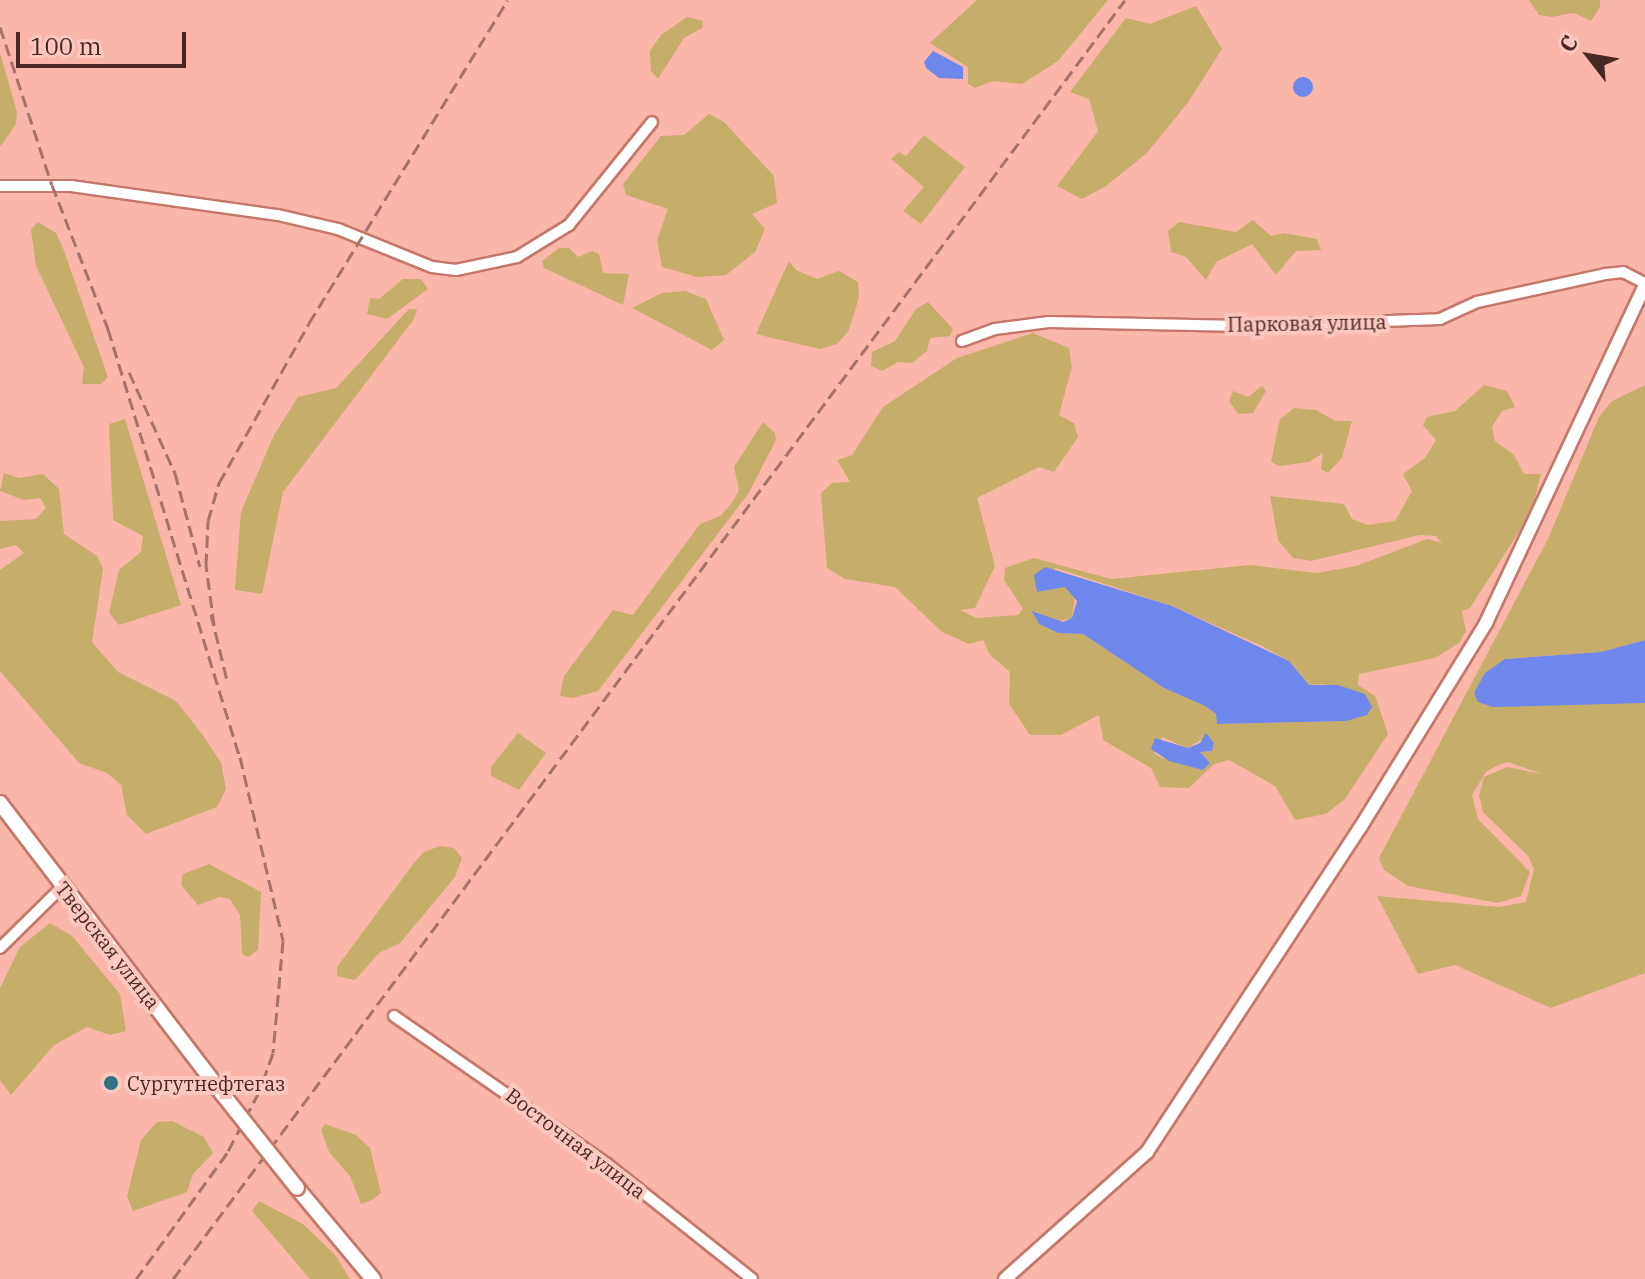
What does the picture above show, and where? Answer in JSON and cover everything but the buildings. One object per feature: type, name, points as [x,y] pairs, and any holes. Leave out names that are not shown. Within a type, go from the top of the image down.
[{"type":"main road","name":"Тверская улица","points":[[0,803],[216,1086],[373,1279]]},
{"type":"street","points":[[0,186],[71,186],[278,215],[338,229],[432,267],[456,270],[517,257],[569,225],[652,122]]},
{"type":"street","name":"Парковая улица","points":[[962,341],[995,329],[1049,322],[1243,326],[1440,319],[1477,302],[1605,274],[1623,272],[1645,284]]},
{"type":"street","points":[[1005,1279],[1147,1152],[1360,828],[1486,623],[1645,284]]},
{"type":"street","points":[[0,948],[62,887]]},
{"type":"street","name":"Восточная улица","points":[[394,1016],[607,1164],[752,1279]]},
{"type":"shaded area","points":[[977,0],[1108,0],[1058,61],[1022,84],[993,81],[975,88],[968,84],[968,67],[930,43]]},
{"type":"shaded area","points":[[1529,0],[1600,0],[1600,7],[1591,21],[1574,13],[1551,17],[1539,15]]},
{"type":"shaded area","points":[[1196,6],[1222,49],[1189,101],[1147,153],[1106,186],[1082,199],[1057,186],[1098,131],[1089,99],[1070,92],[1126,18],[1150,24]]},
{"type":"shaded area","points":[[687,17],[703,21],[702,28],[684,38],[658,79],[651,71],[650,51],[661,35]]},
{"type":"shaded area","points":[[0,53],[17,112],[16,124],[0,147]]},
{"type":"shaded area","points":[[709,114],[724,122],[774,176],[777,203],[752,214],[765,229],[755,252],[726,275],[697,277],[662,267],[657,240],[668,209],[626,195],[623,184],[661,136],[684,135]]},
{"type":"shaded area","points":[[924,135],[965,167],[921,224],[903,211],[924,187],[891,159],[899,152],[906,156]]},
{"type":"shaded area","points":[[1253,220],[1271,236],[1284,233],[1317,239],[1321,250],[1296,251],[1276,275],[1252,244],[1216,262],[1206,280],[1186,257],[1171,252],[1168,231],[1179,222],[1236,232]]},
{"type":"shaded area","points":[[38,222],[56,233],[63,248],[108,377],[101,384],[82,384],[84,367],[36,266],[31,229]]},
{"type":"shaded area","points":[[559,248],[569,248],[578,257],[592,251],[599,254],[603,273],[629,274],[623,305],[544,268],[542,261]]},
{"type":"shaded area","points":[[789,261],[796,270],[817,279],[839,271],[858,282],[859,298],[848,332],[837,344],[820,349],[756,334]]},
{"type":"shaded area","points":[[403,279],[421,279],[428,289],[387,319],[367,314],[370,298],[379,299]]},
{"type":"shaded area","points":[[685,291],[706,299],[724,340],[712,350],[632,308],[662,293]]},
{"type":"shaded area","points":[[928,302],[953,329],[950,336],[930,338],[927,351],[912,363],[898,362],[882,371],[871,366],[872,352],[895,341],[916,309]]},
{"type":"shaded area","points":[[409,309],[417,309],[414,319],[283,492],[262,594],[235,590],[241,512],[274,435],[298,397],[336,388]]},
{"type":"shaded area","points":[[1033,333],[1069,348],[1072,367],[1059,415],[1074,423],[1078,437],[1054,472],[1039,467],[977,498],[995,566],[975,608],[960,610],[976,618],[1018,615],[1023,609],[1004,580],[1005,568],[1034,558],[1111,579],[1250,565],[1317,573],[1356,566],[1427,539],[1442,543],[1436,536],[1420,535],[1311,561],[1293,558],[1278,540],[1270,496],[1344,504],[1352,519],[1368,525],[1395,521],[1412,491],[1403,474],[1425,458],[1436,440],[1423,425],[1427,417],[1455,411],[1484,385],[1507,391],[1515,407],[1502,411],[1492,427],[1495,441],[1514,455],[1524,474],[1541,474],[1531,513],[1470,608],[1462,611],[1466,631],[1459,643],[1435,658],[1359,674],[1358,685],[1375,696],[1388,734],[1345,799],[1326,814],[1295,820],[1275,786],[1229,760],[1214,764],[1189,788],[1160,787],[1151,768],[1103,740],[1099,715],[1061,735],[1030,735],[1009,704],[1010,672],[990,655],[983,640],[969,644],[942,632],[895,587],[845,579],[827,568],[821,493],[832,483],[850,482],[837,460],[852,455],[883,407],[957,358]],"holes":[[[1056,568],[1172,606],[1262,646],[1289,661],[1309,685],[1324,684],[1346,721],[1218,724],[1216,714],[1205,706],[1164,688],[1083,634],[1058,633],[1039,624],[1035,611],[1056,622],[1072,618],[1075,594],[1065,587],[1037,592],[1037,585]],[[1162,737],[1187,748],[1203,739],[1214,743],[1212,751],[1200,752],[1210,763],[1203,770],[1160,757],[1154,753]]]},
{"type":"shaded area","points":[[1645,385],[1645,640],[1601,652],[1505,659],[1645,703],[1645,973],[1551,1008],[1455,965],[1418,974],[1377,896],[1499,907],[1526,902],[1534,869],[1528,856],[1483,812],[1479,795],[1484,777],[1507,767],[1542,774],[1508,762],[1486,772],[1472,795],[1478,819],[1530,872],[1521,896],[1498,903],[1408,886],[1384,870],[1379,858],[1548,539],[1599,417],[1612,401]]},
{"type":"shaded area","points":[[1262,386],[1266,391],[1253,413],[1238,414],[1229,401],[1233,391],[1248,397]]},
{"type":"shaded area","points":[[1294,408],[1316,410],[1335,421],[1352,421],[1342,458],[1328,473],[1321,469],[1323,453],[1309,462],[1279,466],[1271,462],[1280,419]]},
{"type":"shaded area","points":[[125,419],[181,605],[119,625],[109,612],[119,570],[141,552],[143,536],[113,520],[109,424]]},
{"type":"shaded area","points":[[763,422],[775,433],[776,440],[748,494],[598,691],[573,698],[560,696],[564,676],[613,610],[633,615],[700,524],[720,516],[732,503],[739,490],[734,467]]},
{"type":"shaded area","points":[[4,473],[19,478],[43,474],[59,489],[64,534],[97,556],[103,569],[92,642],[118,672],[176,701],[205,738],[221,763],[226,789],[217,807],[146,834],[127,815],[121,785],[107,773],[79,763],[0,671],[0,570],[24,553],[16,545],[0,549],[0,521],[36,519],[46,508],[40,498],[24,500],[0,491]]},
{"type":"shaded area","points":[[518,733],[546,753],[519,790],[491,776],[491,767]]},
{"type":"shaded area","points":[[440,846],[454,848],[462,858],[455,877],[400,943],[379,953],[355,980],[337,976],[337,967],[414,863],[424,852]]},
{"type":"shaded area","points":[[209,864],[261,892],[258,950],[248,957],[242,954],[240,915],[230,899],[220,897],[198,905],[181,885],[183,874]]},
{"type":"shaded area","points":[[50,923],[72,936],[120,994],[126,1031],[110,1035],[87,1027],[54,1045],[11,1095],[0,1080],[0,988],[20,947]]},
{"type":"shaded area","points":[[172,1121],[204,1137],[213,1153],[193,1174],[187,1192],[133,1211],[127,1196],[141,1140],[157,1122]]},
{"type":"shaded area","points":[[325,1124],[356,1135],[370,1148],[381,1193],[372,1200],[361,1204],[350,1176],[329,1152],[321,1130]]},
{"type":"shaded area","points":[[259,1201],[303,1224],[335,1255],[350,1279],[310,1279],[252,1211]]},
{"type":"water","points":[[933,51],[963,67],[963,79],[939,78],[926,68],[924,62]]},
{"type":"water","points":[[1303,77],[1310,80],[1313,87],[1310,94],[1303,97],[1296,94],[1293,87],[1296,80]]},
{"type":"water","points":[[1045,567],[1172,606],[1289,661],[1309,685],[1338,685],[1365,694],[1372,707],[1367,715],[1346,721],[1217,724],[1216,714],[1205,706],[1164,688],[1083,634],[1058,633],[1039,624],[1032,611],[1063,622],[1072,618],[1077,601],[1065,587],[1037,592],[1034,575]]},
{"type":"water","points":[[1645,640],[1645,703],[1493,707],[1478,702],[1474,693],[1485,673],[1505,659],[1601,652]]},
{"type":"water","points":[[1206,733],[1214,743],[1212,751],[1200,752],[1210,763],[1203,770],[1169,761],[1151,749],[1155,738],[1188,748],[1200,743]]},
{"type":"railway","points":[[214,625],[206,565],[208,521],[219,483],[309,323],[508,0]]},
{"type":"railway","points":[[173,1279],[1125,0]]},
{"type":"railway","points":[[0,27],[52,185],[108,329],[240,757],[283,941],[273,1053],[259,1092],[227,1153],[136,1279]]},
{"type":"railway","points":[[129,372],[175,473],[200,567]]},
{"type":"railway","points":[[211,614],[227,680]]},
{"type":"place","name":"Сургутнефтегаз","points":[[111,1083]]}]
